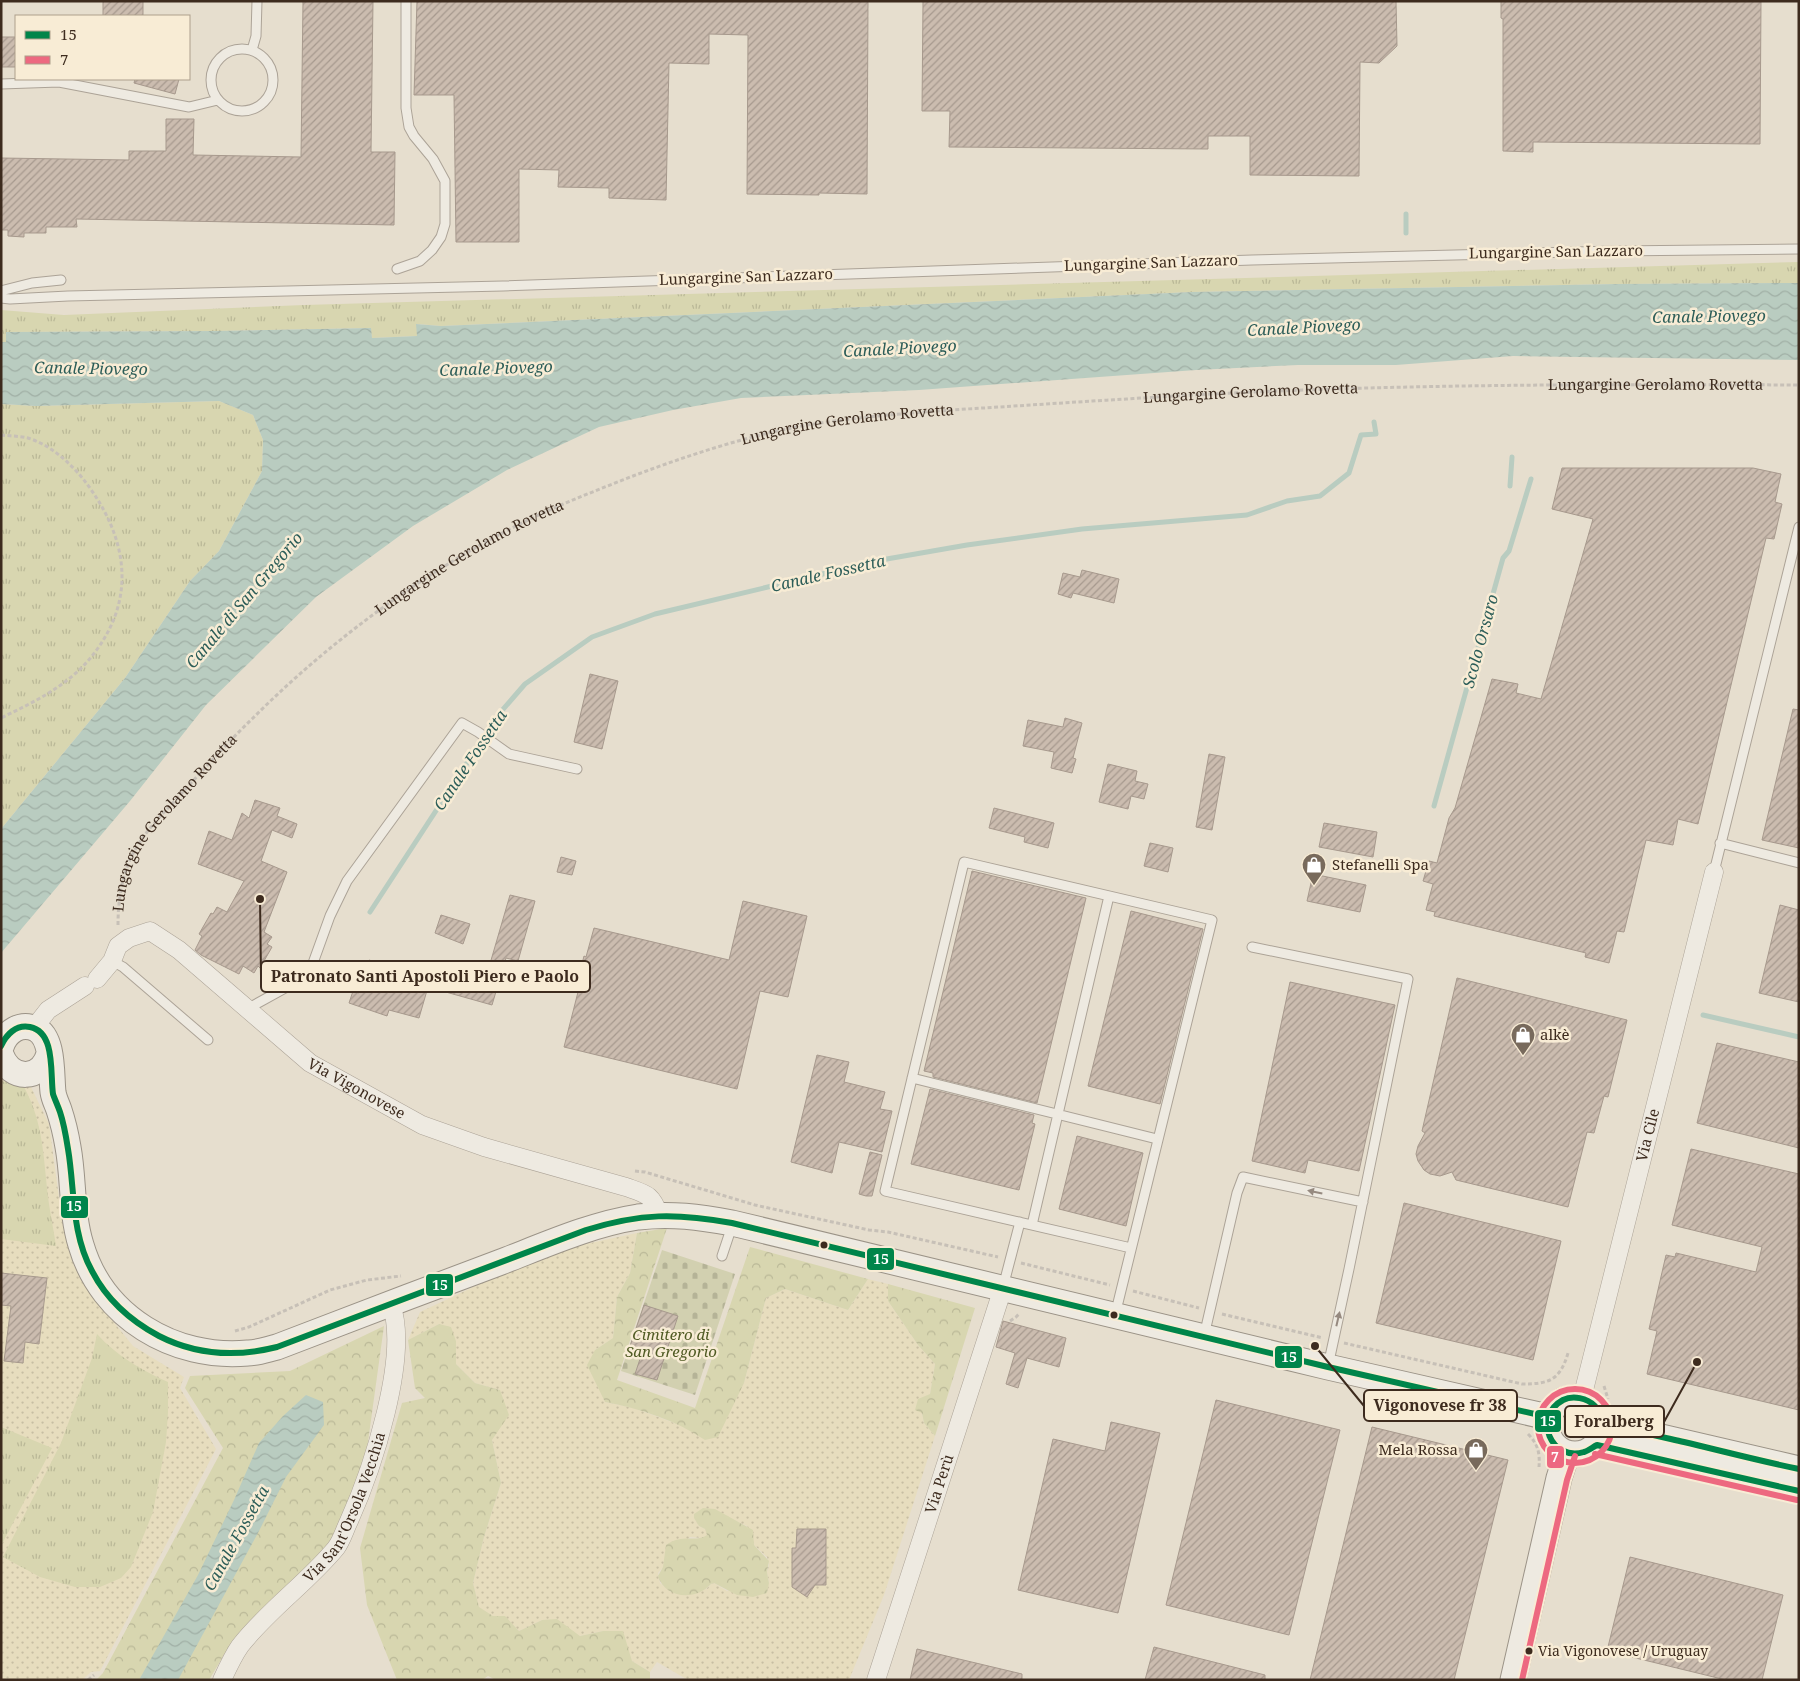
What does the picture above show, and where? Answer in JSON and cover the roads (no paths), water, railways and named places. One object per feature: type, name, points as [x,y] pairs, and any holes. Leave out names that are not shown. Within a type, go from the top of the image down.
[{"type":"main road","points":[[6,1051],[21,1027],[34,1028],[46,1038],[54,1098],[68,1145],[77,1230],[90,1270],[110,1299],[127,1317],[149,1333],[189,1349],[211,1352],[250,1353],[277,1347],[576,1234],[620,1220],[659,1215],[693,1216],[732,1223],[1328,1367],[1548,1417]]},
{"type":"main road","points":[[6,1051],[38,1071],[47,1060],[49,1054]]},
{"type":"main road","points":[[6,1051],[54,1098]]},
{"type":"main road","points":[[1582,1398],[1596,1406],[1603,1419],[1603,1434],[1596,1445],[1583,1454],[1568,1454],[1560,1450],[1548,1436],[1548,1417],[1557,1404],[1564,1400],[1582,1398]]},
{"type":"main road","points":[[1603,1419],[1635,1431],[1799,1469]]},
{"type":"main road","points":[[1596,1445],[1799,1491]]},
{"type":"main road","points":[[1513,1680],[1559,1478],[1568,1454]]},
{"type":"street","name":"Via Cile","points":[[1582,1398],[1714,872]]},
{"type":"street","name":"Via Vigonovese","points":[[34,1028],[48,1010],[91,983],[129,938],[150,931],[179,950],[310,1063],[422,1125],[484,1147],[626,1187],[647,1195],[654,1202],[659,1215]]},
{"type":"street","name":"Via Perù","points":[[876,1680],[1003,1288]]},
{"type":"street","name":"Via Sant'Orsola Vecchia","points":[[222,1680],[240,1647],[337,1546],[361,1494],[381,1429],[393,1378],[396,1338],[395,1317],[390,1304]]},
{"type":"lane","points":[[252,50],[256,36],[257,1]]},
{"type":"lane","points":[[397,269],[420,261],[426,256],[440,237],[445,224],[445,181],[433,159],[409,127],[406,108],[406,1]]},
{"type":"lane","points":[[239,49],[252,50],[266,59],[274,74],[272,90],[263,104],[248,111],[231,110],[218,100],[212,88],[212,75],[217,62],[226,53],[239,49]]},
{"type":"lane","points":[[1,84],[59,82],[189,107],[218,100]]},
{"type":"lane","name":"Lungargine San Lazzaro","points":[[5,299],[503,286],[1232,260],[1614,251],[1799,250]]},
{"type":"lane","points":[[1,291],[32,283],[61,280]]},
{"type":"lane","points":[[1714,872],[1799,527]]},
{"type":"lane","points":[[248,1009],[296,982],[312,963],[330,916],[347,882],[462,723],[509,754],[577,769]]},
{"type":"lane","points":[[1720,842],[1799,863]]},
{"type":"lane","points":[[1114,1315],[1131,1248],[1157,1138],[1212,920],[964,862],[885,1191],[1131,1248]]},
{"type":"lane","points":[[1032,1225],[1109,896]]},
{"type":"lane","points":[[1252,947],[1408,979],[1328,1367]]},
{"type":"lane","points":[[115,954],[123,968],[208,1040]]},
{"type":"lane","points":[[912,1078],[1157,1138]]},
{"type":"lane","points":[[1204,1336],[1237,1193],[1243,1177],[1363,1202]]},
{"type":"lane","points":[[1003,1288],[1020,1222]]},
{"type":"lane","points":[[722,1256],[732,1223]]},
{"type":"water","points":[[1799,283],[1799,360],[1513,356],[1396,365],[1298,365],[1196,370],[919,390],[741,398],[673,410],[599,427],[507,470],[413,526],[316,597],[206,705],[130,801],[1,953],[1,829],[125,678],[190,581],[219,551],[262,471],[263,440],[253,415],[219,401],[36,406],[1,404],[1,342],[6,342],[6,332],[371,328],[372,338],[417,336],[416,324],[441,326],[1192,292],[1617,284]]},
{"type":"water","points":[[306,1395],[323,1402],[324,1425],[286,1477],[259,1531],[178,1680],[139,1680],[198,1575],[259,1443],[283,1416]]},
{"type":"waterway","name":"Canale Fossetta","points":[[1406,214],[1406,233]]},
{"type":"waterway","name":"Canale Fossetta","points":[[370,912],[499,714],[525,684],[592,637],[655,614],[881,560],[967,545],[1082,529],[1247,515],[1287,501],[1320,496],[1349,473],[1361,435],[1376,434],[1374,422]]},
{"type":"waterway","points":[[1510,486],[1512,457]]},
{"type":"waterway","name":"Scolo Orsaro","points":[[1434,806],[1503,558],[1509,551],[1531,479]]},
{"type":"waterway","name":"Scolo Orsaro","points":[[1703,1015],[1799,1037]]},
{"type":"place","name":"Stefanelli Spa","points":[[1314,886]]},
{"type":"place","name":"Patronato Santi Apostoli Piero e Paolo","points":[[260,899]]},
{"type":"place","name":"alkè","points":[[1523,1056]]},
{"type":"place","name":"Vigonovese fr 38","points":[[1315,1346]]},
{"type":"place","name":"Foralberg","points":[[1697,1362]]},
{"type":"place","name":"Mela Rossa","points":[[1476,1471]]},
{"type":"place","name":"Via Vigonovese / Uruguay","points":[[1529,1651]]},
{"type":"water label","name":"Canale Piovego","points":[[1709,316]]},
{"type":"water label","name":"Canale Piovego","points":[[1304,327]]},
{"type":"water label","name":"Canale Piovego","points":[[900,348]]},
{"type":"water label","name":"Canale Piovego","points":[[91,368]]},
{"type":"water label","name":"Canale Piovego","points":[[496,368]]},
{"type":"water label","name":"Canale di San Gregorio","points":[[244,600]]},
{"type":"park label","name":"Cimitero di San Gregorio","points":[[671,1344]]}]
